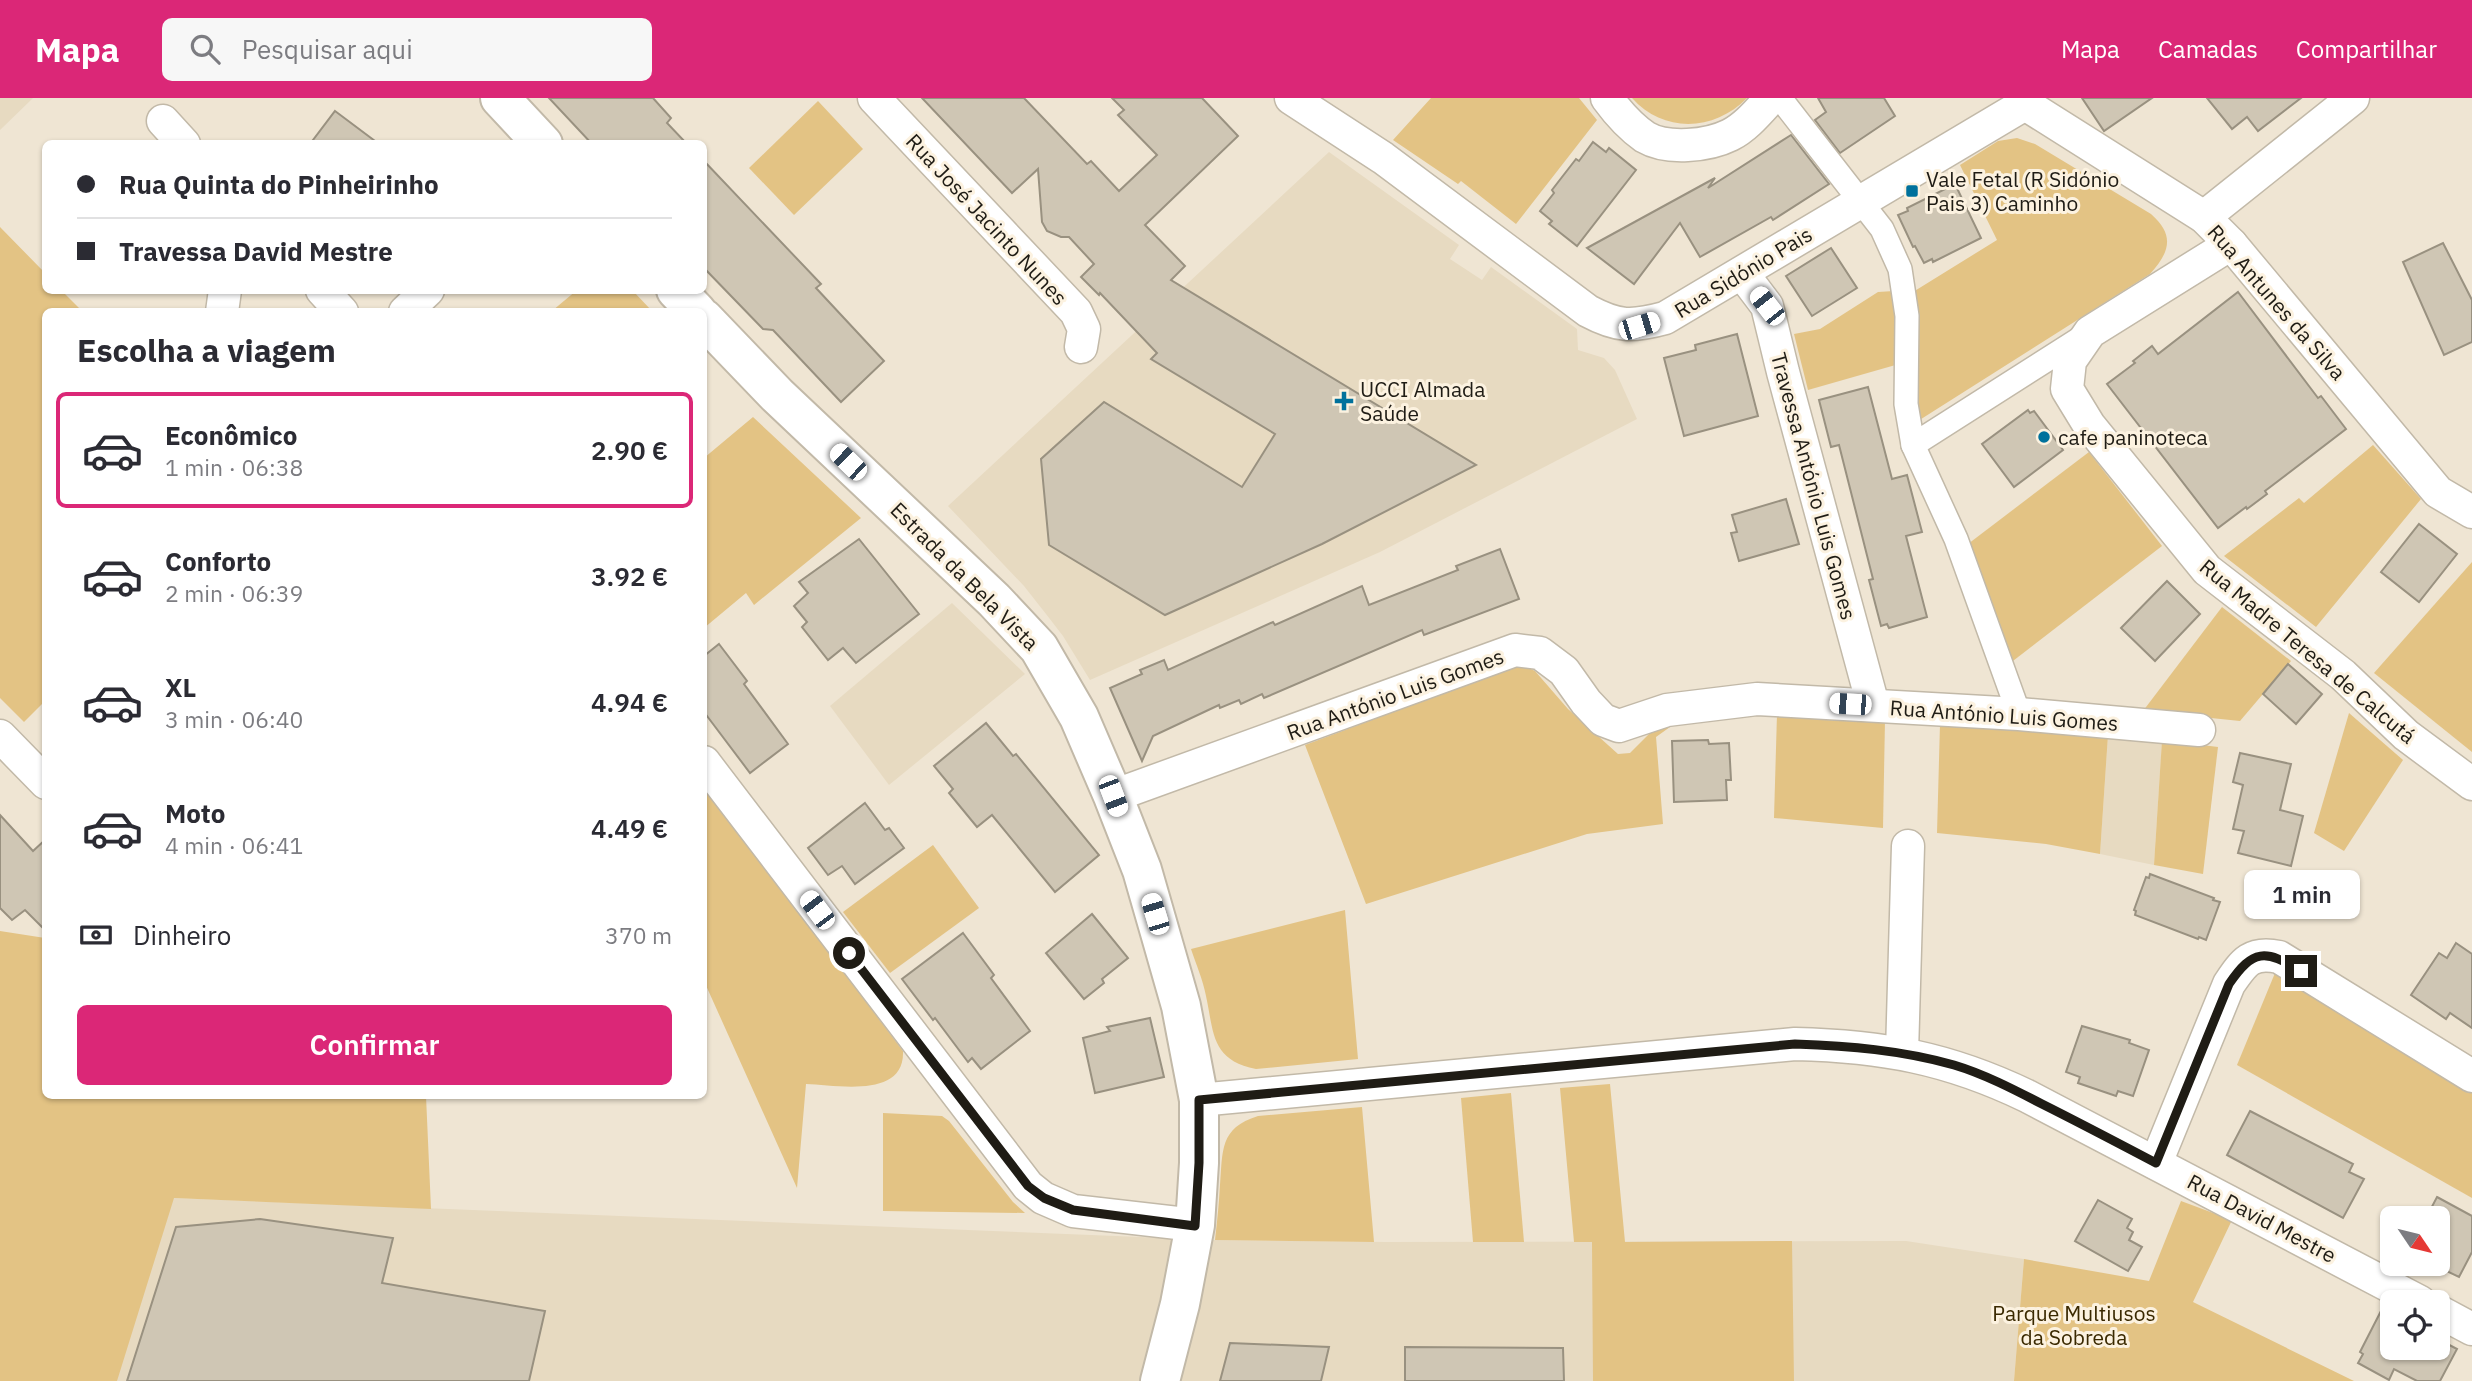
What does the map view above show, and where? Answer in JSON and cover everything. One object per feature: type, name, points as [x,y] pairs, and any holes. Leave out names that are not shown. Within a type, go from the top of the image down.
[{"type":"street","points":[[500,98],[538,140]]},
{"type":"street","name":"Rua José Jacinto Nunes","points":[[874,98],[1076,313],[1084,329],[1081,347]]},
{"type":"street","name":"Rua Sidónio Pais","points":[[1291,98],[1383,158],[1588,311],[1610,323],[1639,326],[1665,318],[2024,101]]},
{"type":"street","points":[[1607,98],[1626,123],[1648,139],[1673,145],[1701,143],[1730,135],[1771,98]]},
{"type":"street","points":[[1780,98],[1862,200],[1882,229],[1900,270],[1907,316],[1906,404],[1913,445],[1956,539],[2020,714]]},
{"type":"street","points":[[2204,217],[2353,98]]},
{"type":"street","name":"Rua Antunes da Silva","points":[[2024,101],[2204,217],[2231,244],[2438,492],[2472,512]]},
{"type":"street","points":[[163,121],[180,140]]},
{"type":"street","name":"Rua Madre Teresa de Calcutá","points":[[2231,244],[2090,332],[2070,361],[2067,389],[2089,425],[2207,570],[2343,675],[2406,735],[2472,783]]},
{"type":"street","name":"Travessa António Luis Gomes","points":[[1742,273],[1767,306],[1873,705]]},
{"type":"street","points":[[326,294],[338,308]]},
{"type":"street","points":[[409,308],[424,294]]},
{"type":"street","points":[[680,294],[693,308]]},
{"type":"street","name":"Estrada da Bela Vista","points":[[707,321],[778,395],[994,600],[1039,648],[1079,717],[1113,796],[1142,870],[1168,959],[1181,1006],[1199,1100],[1195,1226],[1180,1304],[1160,1381]]},
{"type":"street","points":[[1913,445],[2090,332]]},
{"type":"street","name":"Rua António Luis Gomes","points":[[1113,796],[1515,650],[1540,653],[1564,671],[1603,720],[1619,726],[1667,710],[1757,699],[2020,714],[2199,730]]},
{"type":"street","points":[[0,736],[42,779]]},
{"type":"street","points":[[707,766],[1028,1186],[1044,1198],[1073,1210],[1195,1226]]},
{"type":"street","points":[[1902,1053],[1908,845]]},
{"type":"street","points":[[2156,1163],[2229,984],[2241,966],[2252,957],[2266,954],[2279,957],[2472,1076]]},
{"type":"street","name":"Rua David Mestre","points":[[1199,1100],[1795,1044],[1847,1045],[1902,1053],[1955,1066],[1991,1079],[2397,1290]]},
{"type":"street","points":[[2450,1317],[2472,1329]]},
{"type":"shaded area","points":[[0,98],[33,98],[0,130]]},
{"type":"shaded area","name":"UCCI Almada Saúde","points":[[1329,152],[1459,245],[1450,259],[1482,280],[1491,267],[1577,329],[1578,350],[1604,358],[1615,370],[1637,419],[1380,552],[1090,680],[1063,636],[1024,586],[948,506]]},
{"type":"shaded area","points":[[952,603],[1025,674],[889,785],[830,706]]},
{"type":"shaded area","points":[[2108,735],[2162,740],[2154,865],[2100,854]]},
{"type":"shaded area","points":[[173,1198],[1215,1240],[1906,1241],[2024,1259],[2014,1381],[0,1381]]},
{"type":"green space","points":[[1431,98],[1579,98],[1597,120],[1516,224],[1461,181],[1458,184],[1393,140]]},
{"type":"green space","points":[[1632,98],[1747,98],[1720,117],[1690,124],[1659,118]]},
{"type":"green space","points":[[818,101],[863,149],[794,215],[749,168]]},
{"type":"green space","points":[[2017,138],[2035,144],[2151,214],[2167,236],[2165,251],[2150,274],[1918,421],[1913,292],[1997,240],[1960,165],[1998,141]]},
{"type":"green space","points":[[0,227],[42,270],[42,294],[65,294],[79,308],[42,308],[42,704],[24,722],[0,698]]},
{"type":"green space","points":[[1894,291],[1899,364],[1808,390],[1794,334],[1820,329],[1878,292]]},
{"type":"green space","points":[[572,294],[636,294],[649,308],[556,308]]},
{"type":"green space","points":[[753,417],[861,518],[754,605],[746,593],[707,626],[707,455]]},
{"type":"green space","points":[[2373,445],[2421,499],[2316,627],[2224,556],[2299,498],[2304,503]]},
{"type":"green space","points":[[2089,452],[2162,546],[2009,664],[1968,544]]},
{"type":"green space","points":[[2472,562],[2472,752],[2374,673]]},
{"type":"green space","points":[[2222,607],[2291,661],[2240,721],[2143,711]]},
{"type":"green space","points":[[1521,664],[1535,671],[1568,709],[1618,754],[1630,753],[1653,730],[1670,727],[1656,737],[1663,824],[1587,834],[1366,904],[1305,745]]},
{"type":"green space","points":[[2349,713],[2403,760],[2344,851],[2314,833]]},
{"type":"green space","points":[[1777,714],[1885,720],[1883,828],[1774,818]]},
{"type":"green space","points":[[1940,724],[2108,735],[2100,854],[2046,844],[1937,833]]},
{"type":"green space","points":[[2162,740],[2218,747],[2203,874],[2154,865]]},
{"type":"green space","points":[[707,790],[903,1051],[901,1066],[893,1077],[881,1083],[851,1087],[806,1084],[797,1188],[707,988]]},
{"type":"green space","points":[[933,845],[979,908],[890,973],[843,912]]},
{"type":"green space","points":[[1345,910],[1358,1059],[1256,1069],[1230,1059],[1217,1043],[1213,1033],[1205,990],[1191,949]]},
{"type":"green space","points":[[0,931],[42,938],[42,1099],[426,1099],[431,1209],[174,1198],[117,1381],[0,1381]]},
{"type":"green space","points":[[2275,973],[2472,1092],[2472,1198],[2237,1065]]},
{"type":"green space","points":[[1610,1084],[1625,1242],[1792,1241],[1794,1381],[1593,1381],[1592,1242],[1574,1242],[1560,1088]]},
{"type":"green space","points":[[1511,1093],[1524,1242],[1473,1242],[1461,1098]]},
{"type":"green space","points":[[1362,1107],[1374,1242],[1215,1240],[1223,1151],[1236,1127],[1258,1116]]},
{"type":"green space","points":[[883,1113],[942,1116],[1025,1213],[883,1211]]},
{"type":"green space","name":"Parque Multiusos da Sobreda","points":[[2181,1201],[2232,1220],[2193,1302],[2354,1381],[2014,1381],[2024,1259],[2149,1281]]},
{"type":"building","points":[[549,98],[653,98],[671,118],[667,123],[683,140],[588,140]]},
{"type":"building","points":[[922,98],[1024,98],[1087,164],[1091,161],[1119,191],[1157,155],[1118,115],[1124,110],[1112,98],[1202,98],[1238,136],[1145,225],[1185,266],[1171,280],[1476,465],[1322,544],[1165,615],[1049,545],[1041,459],[1104,402],[1242,487],[1275,434],[1151,359],[1157,353],[1100,293],[1099,295],[1081,277],[1094,264],[1069,237],[1061,237],[1047,231],[1042,222],[1038,169],[1012,193]]},
{"type":"building","points":[[1818,98],[1884,98],[1895,116],[1840,153],[1815,120],[1826,112]]},
{"type":"building","points":[[2082,98],[2152,98],[2104,131]]},
{"type":"building","points":[[2207,98],[2301,98],[2258,131],[2247,117],[2232,129]]},
{"type":"building","points":[[335,111],[374,140],[313,140]]},
{"type":"building","points":[[1791,135],[1829,184],[1773,220],[1771,217],[1700,257],[1680,223],[1634,284],[1587,248],[1715,178],[1708,188]]},
{"type":"building","points":[[1593,142],[1606,152],[1609,148],[1636,170],[1577,246],[1549,224],[1552,221],[1540,211],[1554,193],[1552,190]]},
{"type":"building","points":[[707,164],[821,284],[816,288],[884,361],[841,402],[773,330],[763,329],[707,271]]},
{"type":"building","points":[[1955,184],[1981,238],[1933,262],[1932,259],[1924,263],[1898,215]]},
{"type":"building","points":[[2443,243],[2472,300],[2472,342],[2444,355],[2403,262]]},
{"type":"building","points":[[1831,248],[1857,288],[1812,316],[1786,276]]},
{"type":"building","points":[[2238,292],[2318,398],[2321,396],[2346,429],[2265,491],[2267,494],[2218,528],[2107,384],[2152,346],[2158,354]]},
{"type":"building","points":[[1737,334],[1758,416],[1684,436],[1664,358],[1696,350],[1695,345]]},
{"type":"building","points":[[1868,387],[1892,479],[1907,475],[1922,532],[1906,536],[1927,617],[1889,628],[1887,624],[1881,626],[1869,580],[1873,579],[1839,445],[1831,447],[1819,400]]},
{"type":"building","points":[[2028,410],[2030,413],[2034,411],[2063,450],[2014,487],[1982,444]]},
{"type":"building","points":[[1786,499],[1799,544],[1739,561],[1731,533],[1737,532],[1732,515]]},
{"type":"building","points":[[2419,524],[2457,554],[2419,602],[2381,572]]},
{"type":"building","points":[[859,539],[919,614],[856,663],[843,648],[828,660],[802,627],[807,622],[794,606],[808,593],[799,582]]},
{"type":"building","points":[[1500,549],[1519,599],[1424,635],[1422,630],[1264,698],[1262,694],[1241,704],[1239,700],[1220,708],[1219,705],[1153,736],[1142,761],[1110,688],[1142,674],[1140,670],[1164,660],[1168,670],[1273,622],[1275,625],[1362,586],[1369,605],[1458,570],[1456,566]]},
{"type":"building","points":[[2167,581],[2200,614],[2155,661],[2121,628]]},
{"type":"building","points":[[719,644],[747,681],[744,684],[788,744],[750,773],[707,716],[707,654]]},
{"type":"building","points":[[2288,664],[2322,694],[2296,724],[2263,694]]},
{"type":"building","points":[[986,723],[1013,756],[1016,754],[1099,855],[1055,892],[992,815],[977,827],[949,793],[953,789],[934,766]]},
{"type":"building","points":[[1708,740],[1709,744],[1729,743],[1731,780],[1726,780],[1727,800],[1674,802],[1672,741]]},
{"type":"building","points":[[2240,753],[2291,764],[2280,810],[2303,816],[2291,866],[2238,853],[2244,831],[2233,829],[2243,785],[2233,782]]},
{"type":"building","points":[[865,803],[885,830],[889,828],[904,848],[855,884],[842,866],[828,875],[808,848]]},
{"type":"building","points":[[0,815],[33,851],[42,843],[42,927],[25,910],[12,920],[0,908]]},
{"type":"building","points":[[2150,874],[2220,902],[2206,940],[2135,915],[2134,910],[2146,877],[2149,878]]},
{"type":"building","points":[[1092,914],[1128,958],[1102,979],[1104,983],[1084,999],[1046,953]]},
{"type":"building","points":[[963,933],[994,975],[991,978],[1030,1031],[981,1069],[972,1058],[968,1062],[902,979]]},
{"type":"building","points":[[2456,943],[2472,954],[2472,1028],[2450,1013],[2446,1019],[2411,995],[2439,953],[2447,958]]},
{"type":"building","points":[[1150,1018],[1164,1077],[1095,1093],[1083,1038],[1110,1031],[1107,1027]]},
{"type":"building","points":[[2082,1026],[2130,1040],[2129,1043],[2149,1050],[2133,1096],[2118,1091],[2116,1096],[2078,1083],[2080,1077],[2066,1072]]},
{"type":"building","points":[[2250,1111],[2353,1164],[2349,1172],[2364,1179],[2343,1218],[2227,1155]]},
{"type":"building","points":[[2437,1197],[2472,1216],[2472,1252],[2459,1277],[2450,1273],[2450,1206],[2432,1206]]},
{"type":"building","points":[[2098,1200],[2132,1219],[2127,1228],[2133,1232],[2129,1240],[2142,1247],[2128,1271],[2075,1241]]},
{"type":"building","points":[[260,1219],[393,1238],[382,1283],[545,1311],[529,1381],[127,1381],[176,1227]]},
{"type":"building","points":[[2380,1313],[2380,1360],[2450,1360],[2450,1345],[2457,1349],[2440,1381],[2417,1381],[2394,1369],[2389,1380],[2358,1363],[2363,1354],[2360,1352]]},
{"type":"building","points":[[1230,1343],[1329,1347],[1321,1381],[1220,1381]]},
{"type":"building","points":[[1405,1347],[1563,1348],[1564,1381],[1405,1381]]},
{"type":"place","name":"Vale Fetal (R Sidónio Pais 3) Caminho","points":[[1912,191]]},
{"type":"place","name":"UCCI Almada Saúde","points":[[1344,401]]},
{"type":"place","name":"cafe paninoteca","points":[[2044,437]]},
{"type":"route","points":[[849,953],[1028,1186],[1044,1198],[1073,1210],[1195,1226],[1199,1100],[1795,1044],[1847,1045],[1902,1053],[1955,1066],[2027,1096],[2156,1163],[2229,984],[2241,966],[2252,957],[2266,954],[2279,957],[2301,971]]}]
